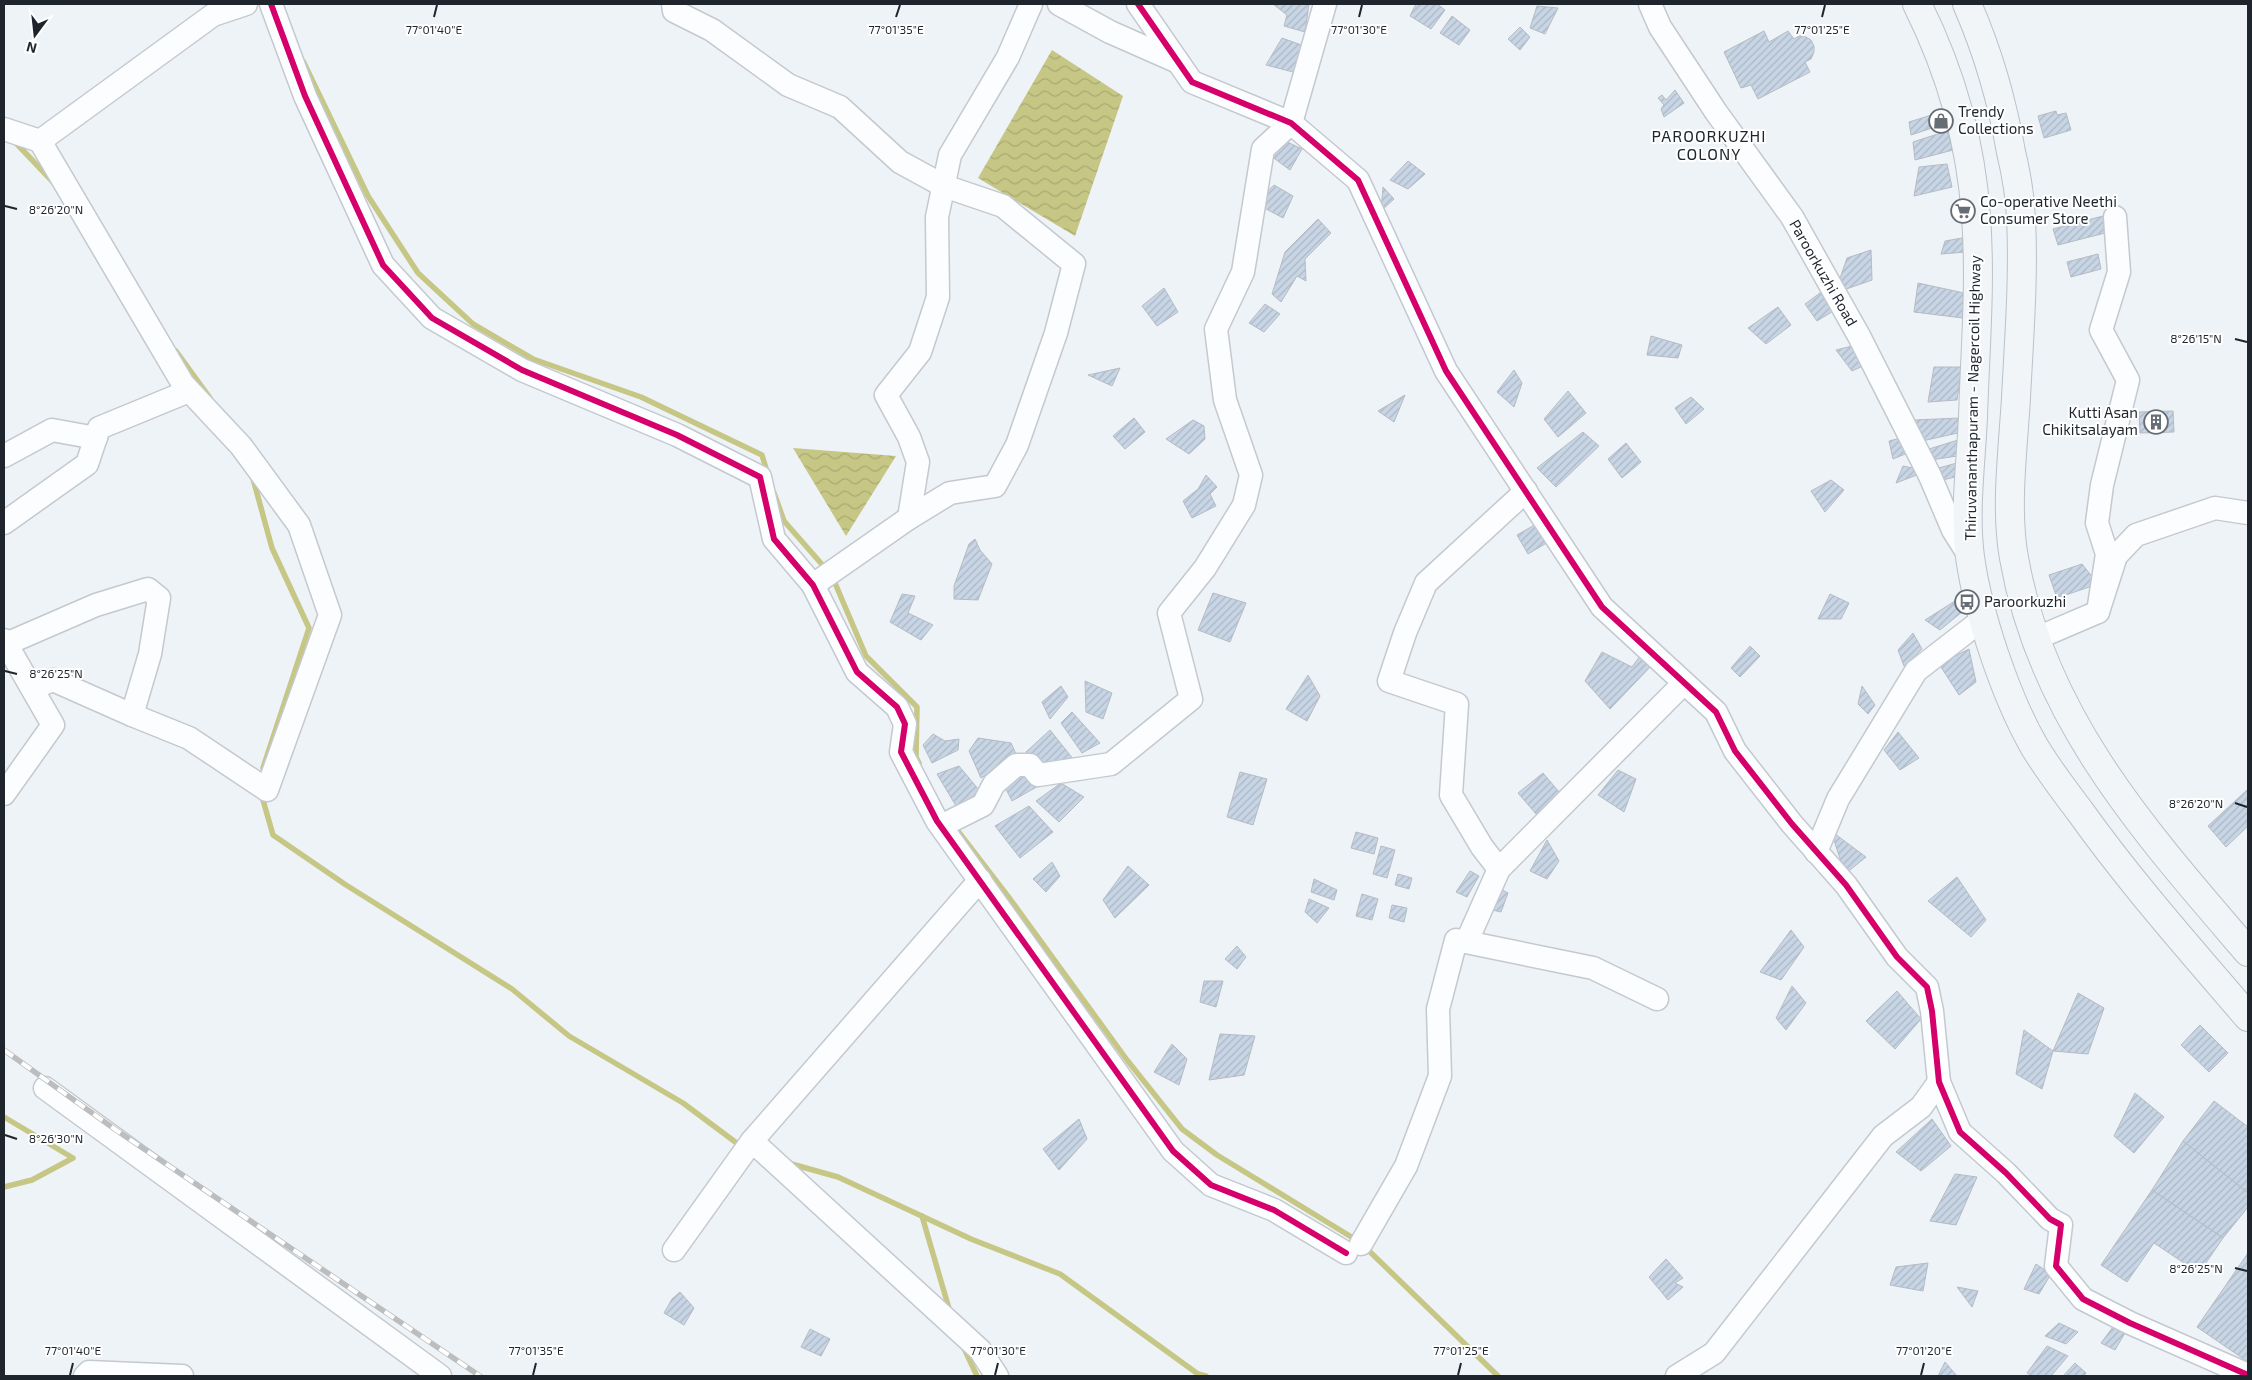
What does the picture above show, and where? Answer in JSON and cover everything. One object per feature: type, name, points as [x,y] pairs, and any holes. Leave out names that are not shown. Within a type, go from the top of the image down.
[{"type":"main road","name":"Thiruvananthapuram - Nagercoil Highway","points":[[1917,4],[1929,28],[1950,81],[1962,121],[1976,216],[1977,319],[1967,522],[1970,557],[1983,619],[2014,705],[2034,745],[2057,781],[2116,862],[2248,1017]]},
{"type":"main road","points":[[1967,4],[1989,57],[2003,108],[2021,215],[2022,278],[2010,496],[2013,555],[2021,594],[2035,639],[2059,698],[2090,751],[2151,838],[2248,952]]},
{"type":"street","points":[[271,4],[305,96],[383,265],[432,318],[522,370],[677,434],[760,478],[774,539],[813,584],[857,672],[897,707],[905,724],[901,752],[940,826],[1173,1151],[1211,1185],[1274,1210],[1354,1248],[1406,1166],[1440,1076],[1438,1009],[1456,940],[1594,968],[1657,999]]},
{"type":"street","points":[[673,4],[674,11],[712,30],[788,85],[840,107],[900,162],[944,186],[1003,206],[1074,264],[1056,333],[1017,445],[996,486],[950,493],[909,518],[813,584]]},
{"type":"street","points":[[909,518],[918,462],[909,437],[886,395],[920,352],[938,296],[937,216],[950,154],[1008,58],[1031,4]]},
{"type":"street","points":[[1059,4],[1110,32],[1178,62]]},
{"type":"street","points":[[1138,4],[1192,82],[1291,123],[1358,180],[1446,371],[1602,607],[1716,712],[1735,751],[1792,824],[1846,885],[1897,957],[1927,987],[1932,1011],[1939,1082],[1960,1132],[2006,1173],[2050,1219],[2061,1225],[2056,1266],[2084,1299],[2130,1323],[2248,1375]]},
{"type":"street","points":[[940,826],[983,805],[994,784],[1016,765],[1030,765],[1038,774],[1111,764],[1191,699],[1169,612],[1205,568],[1244,505],[1251,475],[1225,400],[1216,329],[1243,272],[1263,149],[1291,123],[1325,4]]},
{"type":"street","name":"Paroorkuzhi Road","points":[[1650,4],[1660,27],[1716,112],[1792,217],[1859,336],[1930,476],[1953,530],[1970,557]]},
{"type":"street","points":[[40,141],[213,15],[242,5]]},
{"type":"street","points":[[4,129],[40,141],[183,384],[241,446],[298,525],[330,615],[259,785],[189,738],[53,680],[33,688]]},
{"type":"street","points":[[2098,612],[2107,554],[2097,523],[2102,485],[2128,380],[2101,330],[2119,272],[2115,217]]},
{"type":"street","points":[[4,523],[87,464],[99,428],[189,390]]},
{"type":"street","points":[[4,456],[52,430],[96,438]]},
{"type":"street","points":[[1499,869],[1482,847],[1451,795],[1457,704],[1389,681],[1405,633],[1426,584],[1526,491]]},
{"type":"street","points":[[2035,639],[2098,612],[2116,556],[2136,535],[2215,508],[2248,513]]},
{"type":"street","points":[[4,794],[53,725],[5,642],[96,605],[148,589],[159,598],[150,654],[132,715]]},
{"type":"street","points":[[1816,852],[1838,799],[1916,671],[1983,619]]},
{"type":"street","points":[[1467,941],[1499,869],[1684,683]]},
{"type":"street","points":[[674,1250],[752,1142],[980,880]]},
{"type":"street","points":[[1678,1376],[1714,1353],[1883,1136],[1921,1107],[1939,1082]]},
{"type":"street","points":[[45,1088],[440,1376]]},
{"type":"street","points":[[752,1142],[980,1350],[997,1376]]},
{"type":"street","points":[[85,1376],[89,1372],[182,1376]]},
{"type":"water","points":[[1052,50],[1123,96],[1075,236],[978,178]]},
{"type":"water","points":[[793,448],[896,456],[846,536]]},
{"type":"building","points":[[1273,4],[1309,4],[1305,32],[1284,26],[1287,15]]},
{"type":"building","points":[[1416,4],[1437,4],[1445,10],[1431,29],[1410,16]]},
{"type":"building","points":[[1537,6],[1558,8],[1545,34],[1530,28]]},
{"type":"building","points":[[1452,16],[1470,30],[1459,45],[1440,33]]},
{"type":"building","points":[[1520,27],[1530,37],[1520,50],[1508,39]]},
{"type":"building","points":[[1764,31],[1769,42],[1788,31],[1794,39],[1804,36],[1811,40],[1814,52],[1811,59],[1805,62],[1810,72],[1758,99],[1751,85],[1741,88],[1724,52]]},
{"type":"building","points":[[1282,38],[1307,47],[1297,73],[1266,65]]},
{"type":"building","points":[[1675,90],[1684,103],[1664,117],[1661,109],[1664,105],[1658,98],[1662,95],[1666,100]]},
{"type":"building","points":[[2056,111],[2057,115],[2066,113],[2071,130],[2044,138],[2038,116]]},
{"type":"building","points":[[1938,113],[1941,125],[1911,135],[1909,122]]},
{"type":"building","points":[[1947,131],[1953,150],[1915,160],[1913,142]]},
{"type":"building","points":[[1281,139],[1302,149],[1290,170],[1271,156]]},
{"type":"building","points":[[1408,161],[1425,174],[1408,189],[1390,180]]},
{"type":"building","points":[[1947,164],[1952,187],[1914,196],[1919,167]]},
{"type":"building","points":[[1274,185],[1293,196],[1283,218],[1255,203]]},
{"type":"building","points":[[1383,187],[1394,199],[1381,211]]},
{"type":"building","points":[[2103,216],[2106,226],[2103,226],[2105,233],[2058,245],[2053,229]]},
{"type":"building","points":[[1318,219],[1331,233],[1305,259],[1306,281],[1297,276],[1281,302],[1272,294],[1285,252]]},
{"type":"building","points":[[1962,238],[1966,252],[1941,254],[1945,241]]},
{"type":"building","points":[[1871,250],[1872,280],[1835,293],[1847,258]]},
{"type":"building","points":[[2098,254],[2101,269],[2071,277],[2067,262]]},
{"type":"building","points":[[1918,283],[1964,293],[1963,318],[1914,312]]},
{"type":"building","points":[[1164,288],[1178,312],[1157,326],[1142,306]]},
{"type":"building","points":[[1824,290],[1835,310],[1817,321],[1805,304]]},
{"type":"building","points":[[1265,304],[1280,314],[1264,332],[1249,323]]},
{"type":"building","points":[[1778,307],[1791,325],[1766,344],[1748,328]]},
{"type":"building","points":[[1651,336],[1682,345],[1678,358],[1647,355]]},
{"type":"building","points":[[1856,345],[1867,364],[1852,371],[1836,350]]},
{"type":"building","points":[[1934,367],[1962,367],[1957,400],[1928,402]]},
{"type":"building","points":[[1120,368],[1112,386],[1088,375]]},
{"type":"building","points":[[1514,370],[1522,383],[1514,407],[1497,392]]},
{"type":"building","points":[[1568,391],[1586,413],[1558,437],[1544,419]]},
{"type":"building","points":[[1405,395],[1394,422],[1378,411]]},
{"type":"building","points":[[1691,397],[1704,409],[1686,424],[1675,408]]},
{"type":"building","name":"Kutti Asan Chikitsalayam","points":[[2173,411],[2174,432],[2140,433],[2139,412]]},
{"type":"building","points":[[1134,418],[1145,432],[1125,449],[1113,436]]},
{"type":"building","points":[[1959,418],[1958,433],[1913,443],[1915,420]]},
{"type":"building","points":[[1193,420],[1204,426],[1205,439],[1189,454],[1166,439]]},
{"type":"building","points":[[1583,432],[1599,446],[1556,487],[1537,468]]},
{"type":"building","points":[[1901,438],[1910,452],[1893,459],[1889,441]]},
{"type":"building","points":[[1958,440],[1957,456],[1931,460],[1929,449]]},
{"type":"building","points":[[1626,443],[1641,462],[1622,478],[1608,459]]},
{"type":"building","points":[[1957,463],[1959,476],[1939,481],[1935,469]]},
{"type":"building","points":[[1903,466],[1927,471],[1896,483]]},
{"type":"building","points":[[1206,475],[1217,487],[1210,494],[1216,506],[1192,518],[1183,501],[1198,489]]},
{"type":"building","points":[[1831,480],[1844,490],[1825,512],[1811,491]]},
{"type":"building","points":[[1538,523],[1550,541],[1528,554],[1517,535]]},
{"type":"building","points":[[975,539],[980,550],[992,564],[978,600],[954,599],[954,586],[969,544]]},
{"type":"building","points":[[2082,564],[2098,584],[2057,598],[2049,575]]},
{"type":"building","points":[[1213,593],[1246,603],[1230,642],[1198,630]]},
{"type":"building","points":[[902,594],[915,596],[908,613],[933,625],[921,640],[890,622]]},
{"type":"building","points":[[1830,594],[1849,603],[1841,619],[1818,619]]},
{"type":"building","points":[[1955,601],[1968,607],[1940,630],[1925,620]]},
{"type":"building","points":[[1913,633],[1922,649],[1904,666],[1898,650]]},
{"type":"building","points":[[1750,646],[1760,656],[1740,677],[1731,668]]},
{"type":"building","points":[[1969,649],[1976,682],[1959,695],[1939,664]]},
{"type":"building","points":[[1602,652],[1632,667],[1642,653],[1653,664],[1610,709],[1585,681]]},
{"type":"building","points":[[1308,675],[1320,696],[1307,721],[1286,709]]},
{"type":"building","points":[[1085,681],[1112,693],[1103,719],[1086,712]]},
{"type":"building","points":[[1061,686],[1068,697],[1050,719],[1042,702]]},
{"type":"building","points":[[1862,686],[1875,705],[1868,714],[1858,704]]},
{"type":"building","points":[[1072,712],[1100,743],[1082,753],[1061,723]]},
{"type":"building","points":[[1050,730],[1074,760],[1039,770],[1026,752]]},
{"type":"building","points":[[1898,732],[1919,758],[1900,770],[1884,750]]},
{"type":"building","points":[[933,734],[945,741],[959,739],[958,750],[932,763],[923,745]]},
{"type":"building","points":[[978,738],[1011,743],[1017,756],[981,778],[969,751]]},
{"type":"building","points":[[959,766],[984,796],[959,811],[937,774]]},
{"type":"building","points":[[1025,768],[1040,785],[1012,801],[1003,783]]},
{"type":"building","points":[[1618,770],[1636,779],[1624,812],[1598,795]]},
{"type":"building","points":[[1240,772],[1267,779],[1253,825],[1227,817]]},
{"type":"building","points":[[1543,773],[1560,793],[1536,814],[1518,793]]},
{"type":"building","points":[[1061,783],[1084,797],[1059,822],[1036,801]]},
{"type":"building","points":[[2247,790],[2248,826],[2226,847],[2208,826]]},
{"type":"building","points":[[1029,806],[1053,832],[1020,858],[995,826]]},
{"type":"building","points":[[1831,831],[1866,857],[1845,874]]},
{"type":"building","points":[[1356,832],[1378,838],[1374,854],[1351,848]]},
{"type":"building","points":[[1547,840],[1559,861],[1547,879],[1530,871]]},
{"type":"building","points":[[1381,846],[1395,850],[1387,878],[1373,874]]},
{"type":"building","points":[[1052,862],[1060,876],[1046,892],[1033,879]]},
{"type":"building","points":[[1128,866],[1149,885],[1115,918],[1103,900]]},
{"type":"building","points":[[1470,871],[1479,876],[1467,897],[1456,892]]},
{"type":"building","points":[[1398,874],[1412,878],[1409,889],[1395,885]]},
{"type":"building","points":[[1957,877],[1986,920],[1971,937],[1928,901]]},
{"type":"building","points":[[1314,879],[1337,890],[1334,900],[1311,892]]},
{"type":"building","points":[[1493,885],[1508,893],[1501,912],[1479,907]]},
{"type":"building","points":[[1362,894],[1378,899],[1372,920],[1356,916]]},
{"type":"building","points":[[1309,899],[1329,908],[1317,923],[1305,912]]},
{"type":"building","points":[[1392,905],[1407,908],[1404,922],[1389,918]]},
{"type":"building","points":[[1791,930],[1804,947],[1781,980],[1760,972]]},
{"type":"building","points":[[1237,946],[1246,957],[1237,969],[1225,959]]},
{"type":"building","points":[[1204,981],[1223,981],[1216,1007],[1200,1002]]},
{"type":"building","points":[[1792,986],[1806,1003],[1786,1030],[1776,1018]]},
{"type":"building","points":[[1897,991],[1921,1019],[1895,1049],[1866,1021]]},
{"type":"building","points":[[2078,993],[2104,1008],[2088,1054],[2053,1051]]},
{"type":"building","points":[[2200,1025],[2228,1053],[2209,1072],[2181,1045]]},
{"type":"building","points":[[2024,1030],[2053,1051],[2042,1089],[2016,1074]]},
{"type":"building","points":[[1220,1034],[1255,1036],[1244,1075],[1209,1080]]},
{"type":"building","points":[[1172,1044],[1187,1059],[1179,1085],[1154,1072]]},
{"type":"building","points":[[2135,1093],[2164,1117],[2134,1153],[2114,1136]]},
{"type":"building","points":[[2214,1101],[2248,1127],[2248,1193],[2183,1141]]},
{"type":"building","points":[[1079,1119],[1087,1139],[1059,1170],[1043,1149]]},
{"type":"building","points":[[1932,1119],[1951,1146],[1921,1171],[1896,1152]]},
{"type":"building","points":[[2183,1141],[2248,1193],[2248,1207],[2223,1238],[2152,1190]]},
{"type":"building","points":[[1955,1174],[1977,1177],[1956,1225],[1930,1221]]},
{"type":"building","points":[[2152,1190],[2223,1238],[2199,1273],[2154,1243],[2127,1282],[2101,1265]]},
{"type":"building","points":[[2248,1253],[2248,1362],[2197,1327]]},
{"type":"building","points":[[1666,1259],[1683,1278],[1675,1283],[1683,1287],[1668,1300],[1649,1277]]},
{"type":"building","points":[[1928,1263],[1923,1291],[1890,1285],[1896,1267]]},
{"type":"building","points":[[2036,1264],[2051,1274],[2039,1294],[2024,1289]]},
{"type":"building","points":[[1957,1287],[1978,1291],[1972,1307]]},
{"type":"building","points":[[680,1292],[694,1308],[684,1325],[664,1313],[672,1299]]},
{"type":"building","points":[[2059,1323],[2078,1332],[2066,1344],[2045,1336]]},
{"type":"building","points":[[2113,1327],[2125,1333],[2115,1350],[2101,1343]]},
{"type":"building","points":[[810,1329],[830,1339],[821,1356],[801,1347]]},
{"type":"building","points":[[2047,1346],[2068,1356],[2051,1376],[2032,1376],[2027,1373]]},
{"type":"building","points":[[1945,1362],[1957,1376],[1938,1376]]},
{"type":"building","points":[[2075,1363],[2086,1373],[2084,1376],[2063,1376]]},
{"type":"waterway","points":[[303,61],[368,196],[418,273],[473,324],[533,359],[641,397],[762,455],[768,475]]},
{"type":"waterway","points":[[15,142],[53,182]]},
{"type":"waterway","points":[[176,351],[210,398]]},
{"type":"waterway","points":[[252,475],[272,548],[309,628],[263,768]]},
{"type":"waterway","points":[[774,493],[784,521],[826,569]]},
{"type":"waterway","points":[[832,576],[866,656],[917,707],[916,757],[919,763]]},
{"type":"waterway","points":[[261,793],[273,835],[346,885],[512,989],[569,1036],[683,1103],[742,1147]]},
{"type":"waterway","points":[[954,826],[1010,899],[1127,1060],[1182,1129],[1217,1155],[1358,1241]]},
{"type":"waterway","points":[[4,1117],[73,1158],[32,1180],[4,1187]]},
{"type":"waterway","points":[[788,1163],[838,1177],[971,1239],[1060,1274],[1198,1374],[1206,1376]]},
{"type":"waterway","points":[[922,1216],[950,1312]]},
{"type":"waterway","points":[[1365,1247],[1498,1376]]},
{"type":"waterway","points":[[963,1346],[977,1376]]},
{"type":"railway","points":[[4,1050],[116,1130],[480,1376]]},
{"type":"cycle path","points":[[271,4],[305,96],[383,265],[432,318],[522,370],[677,435],[760,477],[774,539],[813,585],[857,672],[897,707],[905,724],[901,752],[937,821],[1173,1151],[1211,1185],[1274,1210],[1346,1253]]},
{"type":"cycle path","points":[[1138,4],[1192,82],[1291,123],[1358,180],[1446,371],[1602,607],[1716,712],[1735,751],[1792,824],[1846,885],[1897,957],[1927,987],[1932,1011],[1939,1082],[1960,1132],[2006,1173],[2050,1219],[2061,1225],[2056,1266],[2083,1299],[2130,1323],[2248,1375]]},
{"type":"place","name":"Trendy Collections","points":[[1941,121]]},
{"type":"place","name":"Co-operative Neethi Consumer Store","points":[[1963,211]]},
{"type":"place","name":"Kutti Asan Chikitsalayam","points":[[2156,422]]},
{"type":"place","name":"Paroorkuzhi","points":[[1967,602]]},
{"type":"district","name":"PAROORKUZHI COLONY","points":[[1709,145]]}]
